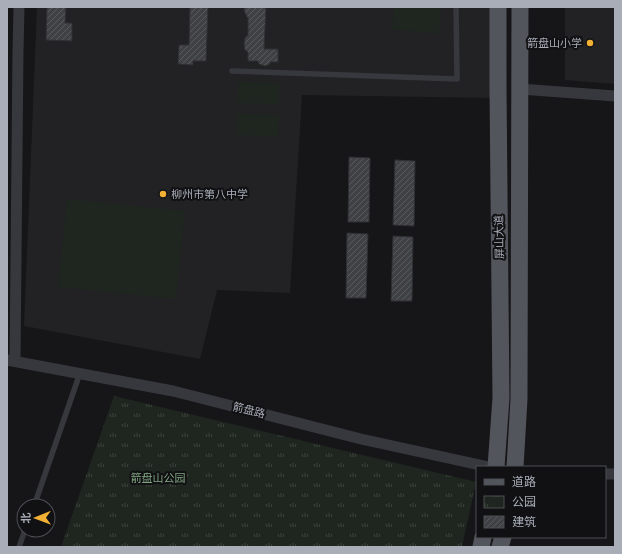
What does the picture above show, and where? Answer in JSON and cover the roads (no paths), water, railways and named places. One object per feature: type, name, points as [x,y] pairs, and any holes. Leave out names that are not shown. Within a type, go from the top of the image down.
[{"type":"main road","name":"屏山大道","points":[[496,466],[501,398],[498,7]]},
{"type":"main road","name":"屏山大道","points":[[515,466],[519,399],[520,7]]},
{"type":"street","points":[[11,361],[19,7]]},
{"type":"street","points":[[520,89],[615,96]]},
{"type":"street","name":"箭盘路","points":[[11,361],[173,391],[361,439],[485,466]]},
{"type":"lane","points":[[232,71],[457,79],[456,7]]},
{"type":"lane","points":[[37,498],[80,373]]},
{"type":"place","name":"箭盘山小学","points":[[590,43]]},
{"type":"place","name":"柳州市第八中学","points":[[163,194]]},
{"type":"park label","name":"箭盘山公园","points":[[158,478]]}]
